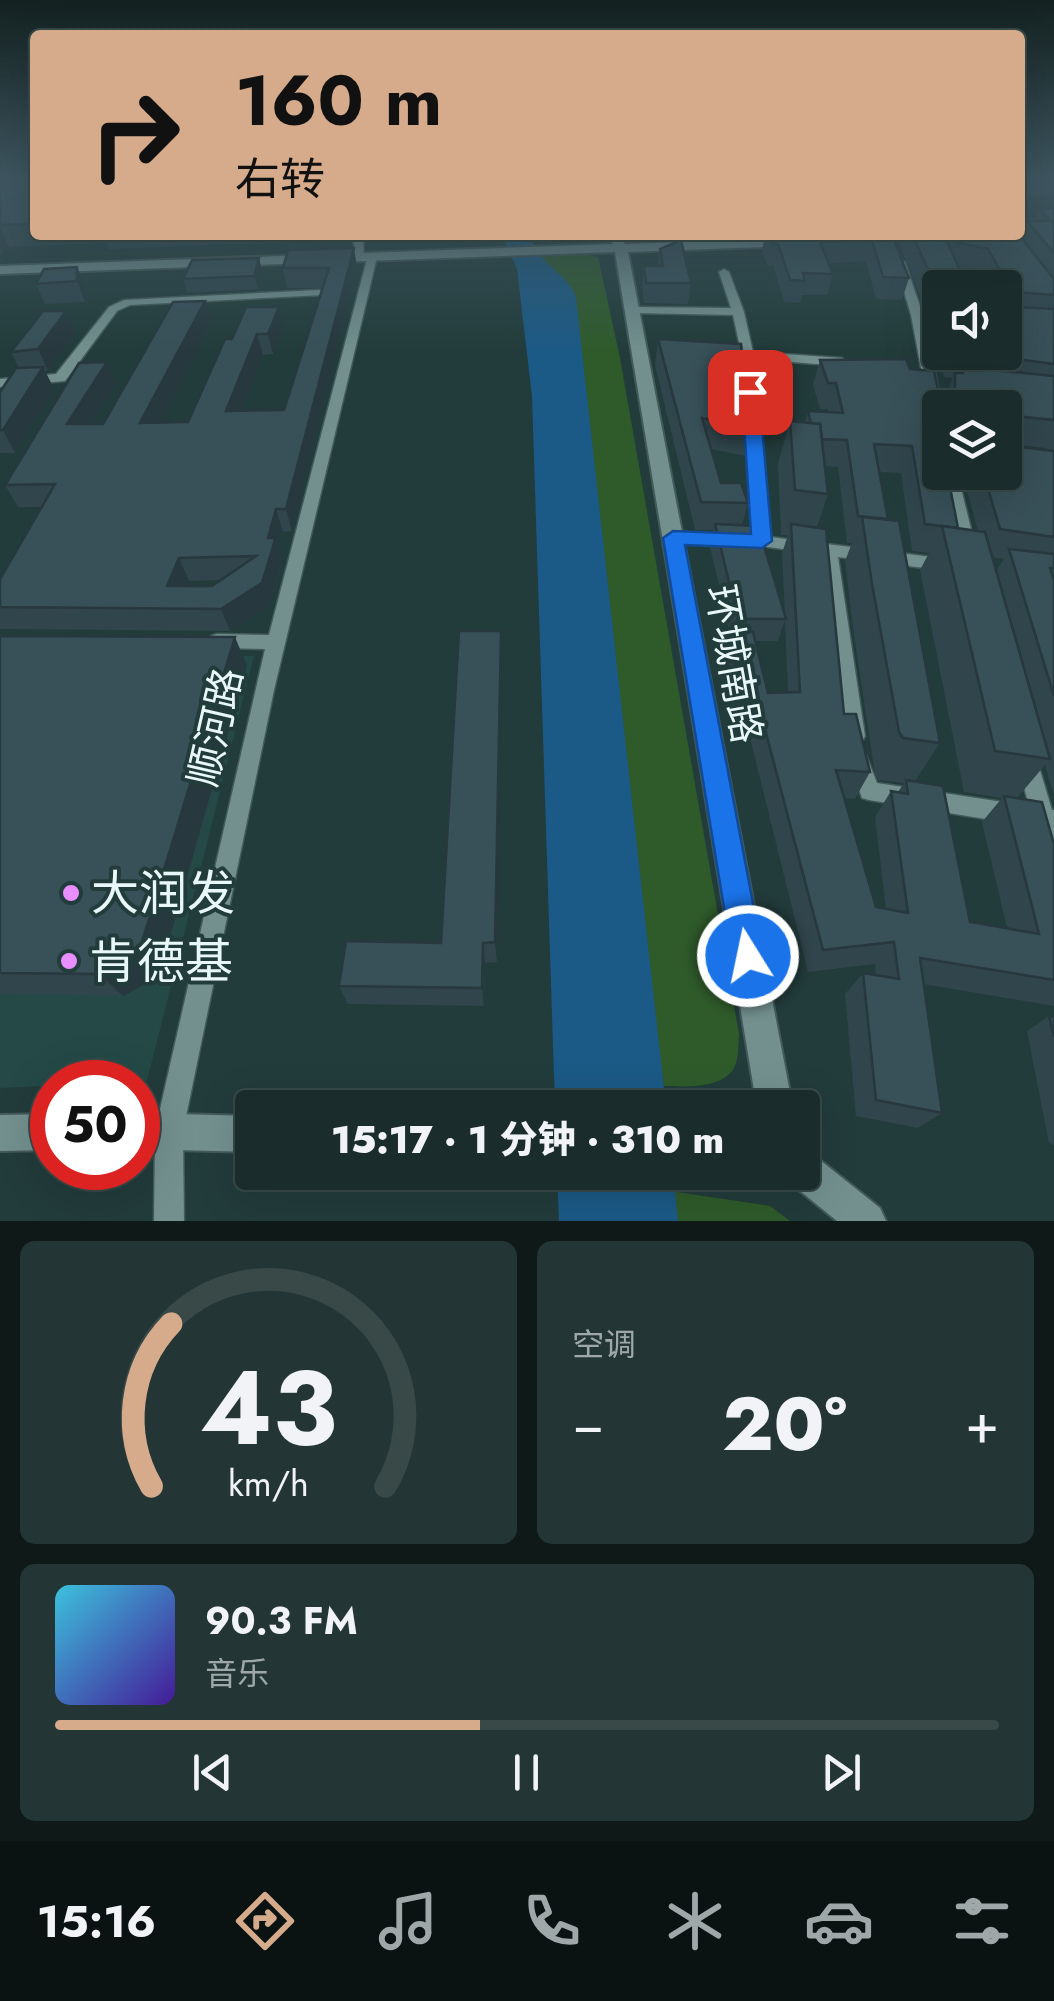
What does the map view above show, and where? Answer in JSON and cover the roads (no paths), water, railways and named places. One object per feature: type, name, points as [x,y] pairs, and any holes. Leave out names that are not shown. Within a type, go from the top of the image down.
[{"type":"main road","points":[[0,267],[558,248],[655,240]]},
{"type":"main road","points":[[618,242],[711,240]]},
{"type":"main road","name":"环城南路","points":[[618,242],[771,1090]]},
{"type":"main road","points":[[160,1131],[235,1133]]},
{"type":"main road","points":[[0,1133],[30,1132]]},
{"type":"main road","points":[[820,1184],[866,1221]]},
{"type":"street","name":"顺河路","points":[[160,1103],[276,642],[364,255],[360,240]]},
{"type":"street","points":[[888,240],[923,316],[931,390]]},
{"type":"street","points":[[724,272],[748,355],[762,541]]},
{"type":"street","points":[[0,383],[60,378],[113,308],[128,302],[319,293]]},
{"type":"street","points":[[632,310],[738,312]]},
{"type":"street","points":[[748,355],[859,363]]},
{"type":"street","points":[[929,383],[947,384]]},
{"type":"street","points":[[673,538],[762,541],[973,568],[980,564],[956,490]]},
{"type":"street","points":[[828,550],[861,776],[869,791],[1048,819]]},
{"type":"street","points":[[197,641],[276,642]]},
{"type":"street","points":[[1022,742],[1048,819],[1054,858]]},
{"type":"street","name":"顺河路","points":[[160,1170],[169,1221]]},
{"type":"water","points":[[504,240],[532,240],[538,253],[566,280],[576,297],[664,1090],[554,1090],[532,396],[517,269]]},
{"type":"water","points":[[558,1190],[675,1190],[678,1221],[559,1221]]},
{"type":"place","name":"大润发","points":[[71,893]]},
{"type":"place","name":"肯德基","points":[[69,961]]}]
